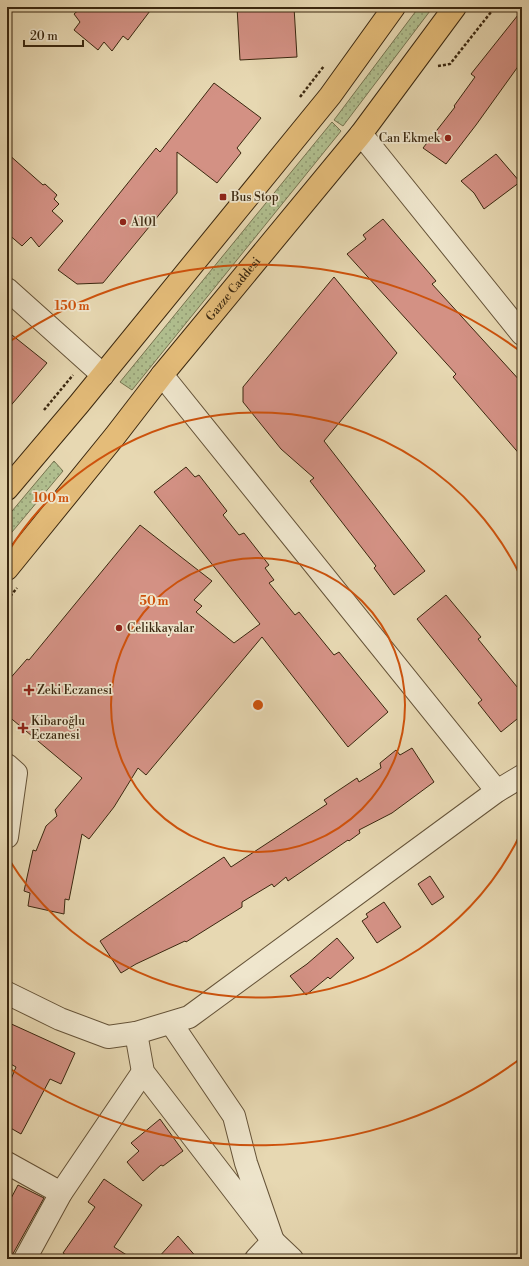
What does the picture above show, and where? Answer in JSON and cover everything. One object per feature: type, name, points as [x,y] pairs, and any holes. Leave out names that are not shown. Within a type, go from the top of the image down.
[{"type":"main road","points":[[7,489],[103,375],[330,96],[394,7]]},
{"type":"main road","name":"Gazze Caddesi","points":[[7,569],[115,436],[162,375],[361,134],[455,7]]},
{"type":"street","points":[[361,134],[522,334]]},
{"type":"street","points":[[7,289],[103,375]]},
{"type":"street","points":[[162,375],[497,791]]},
{"type":"street","points":[[7,766],[16,773],[7,837]]},
{"type":"street","points":[[7,993],[60,1019],[108,1037],[136,1033],[189,1017],[497,791],[522,776]]},
{"type":"street","points":[[171,1023],[234,1116],[246,1163],[273,1241]]},
{"type":"street","points":[[136,1033],[143,1072],[273,1241],[292,1259]]},
{"type":"street","points":[[25,1259],[61,1193],[143,1072]]},
{"type":"street","points":[[7,1163],[61,1193]]},
{"type":"street","points":[[256,1259],[273,1241]]},
{"type":"green space","points":[[419,7],[433,7],[343,126],[334,120]]},
{"type":"green space","points":[[332,122],[341,131],[132,390],[120,382]]},
{"type":"green space","points":[[54,461],[63,471],[7,538],[7,517]]},
{"type":"building","points":[[82,7],[153,7],[128,40],[123,36],[112,51],[104,42],[98,50],[74,30],[80,22],[74,14]]},
{"type":"building","points":[[237,7],[294,7],[297,57],[240,60]]},
{"type":"building","points":[[522,10],[522,61],[446,164],[423,148],[455,107],[454,106],[475,77],[471,74]]},
{"type":"building","points":[[214,83],[261,118],[237,148],[241,153],[217,183],[177,152],[177,193],[103,283],[77,284],[58,270],[156,148],[160,152]]},
{"type":"building","points":[[7,153],[43,185],[45,184],[57,195],[54,199],[59,204],[52,211],[63,221],[39,247],[31,237],[22,246],[7,233]]},
{"type":"building","points":[[496,154],[520,182],[484,209],[474,193],[461,181]]},
{"type":"building","points":[[383,219],[436,281],[432,284],[522,383],[522,457],[453,377],[456,374],[347,254],[366,239],[363,235]]},
{"type":"building","points":[[334,277],[397,353],[324,441],[425,571],[394,595],[374,568],[376,566],[310,481],[314,478],[281,449],[243,402],[243,387]]},
{"type":"building","points":[[7,331],[47,363],[7,410]]},
{"type":"building","points":[[186,467],[195,477],[199,475],[227,511],[223,515],[239,535],[244,533],[269,565],[265,568],[274,580],[269,583],[295,615],[299,612],[334,655],[339,652],[388,712],[348,747],[262,637],[146,775],[138,768],[114,807],[89,839],[82,834],[69,900],[65,899],[64,914],[28,906],[30,893],[24,891],[33,850],[36,851],[46,826],[57,816],[55,810],[82,778],[7,715],[7,682],[27,659],[29,660],[140,525],[212,581],[194,600],[202,606],[196,612],[234,643],[260,624],[154,492]]},
{"type":"building","points":[[446,595],[481,637],[478,639],[522,693],[522,715],[501,732],[478,703],[482,700],[417,619]]},
{"type":"building","points":[[412,748],[434,782],[392,813],[359,830],[360,833],[349,841],[348,840],[288,881],[286,877],[274,887],[272,884],[242,902],[242,907],[186,942],[185,941],[136,964],[121,973],[100,941],[224,857],[231,867],[327,804],[324,800],[357,778],[359,782],[381,768],[380,763],[396,750],[400,755]]},
{"type":"building","points":[[430,876],[444,897],[432,905],[418,884]]},
{"type":"building","points":[[384,902],[401,927],[377,943],[362,921],[368,917],[366,914]]},
{"type":"building","points":[[337,938],[354,958],[330,979],[328,977],[306,995],[290,976],[307,964]]},
{"type":"building","points":[[7,1022],[75,1053],[61,1084],[50,1079],[21,1134],[7,1126],[7,1089],[16,1067],[7,1062]]},
{"type":"building","points":[[160,1119],[183,1151],[163,1166],[161,1165],[143,1181],[127,1162],[139,1151],[131,1143]]},
{"type":"building","points":[[104,1179],[142,1205],[114,1247],[133,1259],[72,1259],[63,1253],[95,1207],[88,1202]]},
{"type":"building","points":[[18,1185],[44,1198],[10,1259],[7,1259],[7,1206]]},
{"type":"building","points":[[178,1236],[198,1259],[157,1259]]},
{"type":"place","name":"Can Ekmek","points":[[448,138]]},
{"type":"place","name":"Bus Stop","points":[[223,197]]},
{"type":"place","name":"A101","points":[[123,222]]},
{"type":"place","name":"Celikkayalar","points":[[119,628]]},
{"type":"place","name":"Zeki Eczanesi","points":[[29,690]]},
{"type":"place","name":"Kibaroğlu Eczanesi","points":[[23,728]]}]
